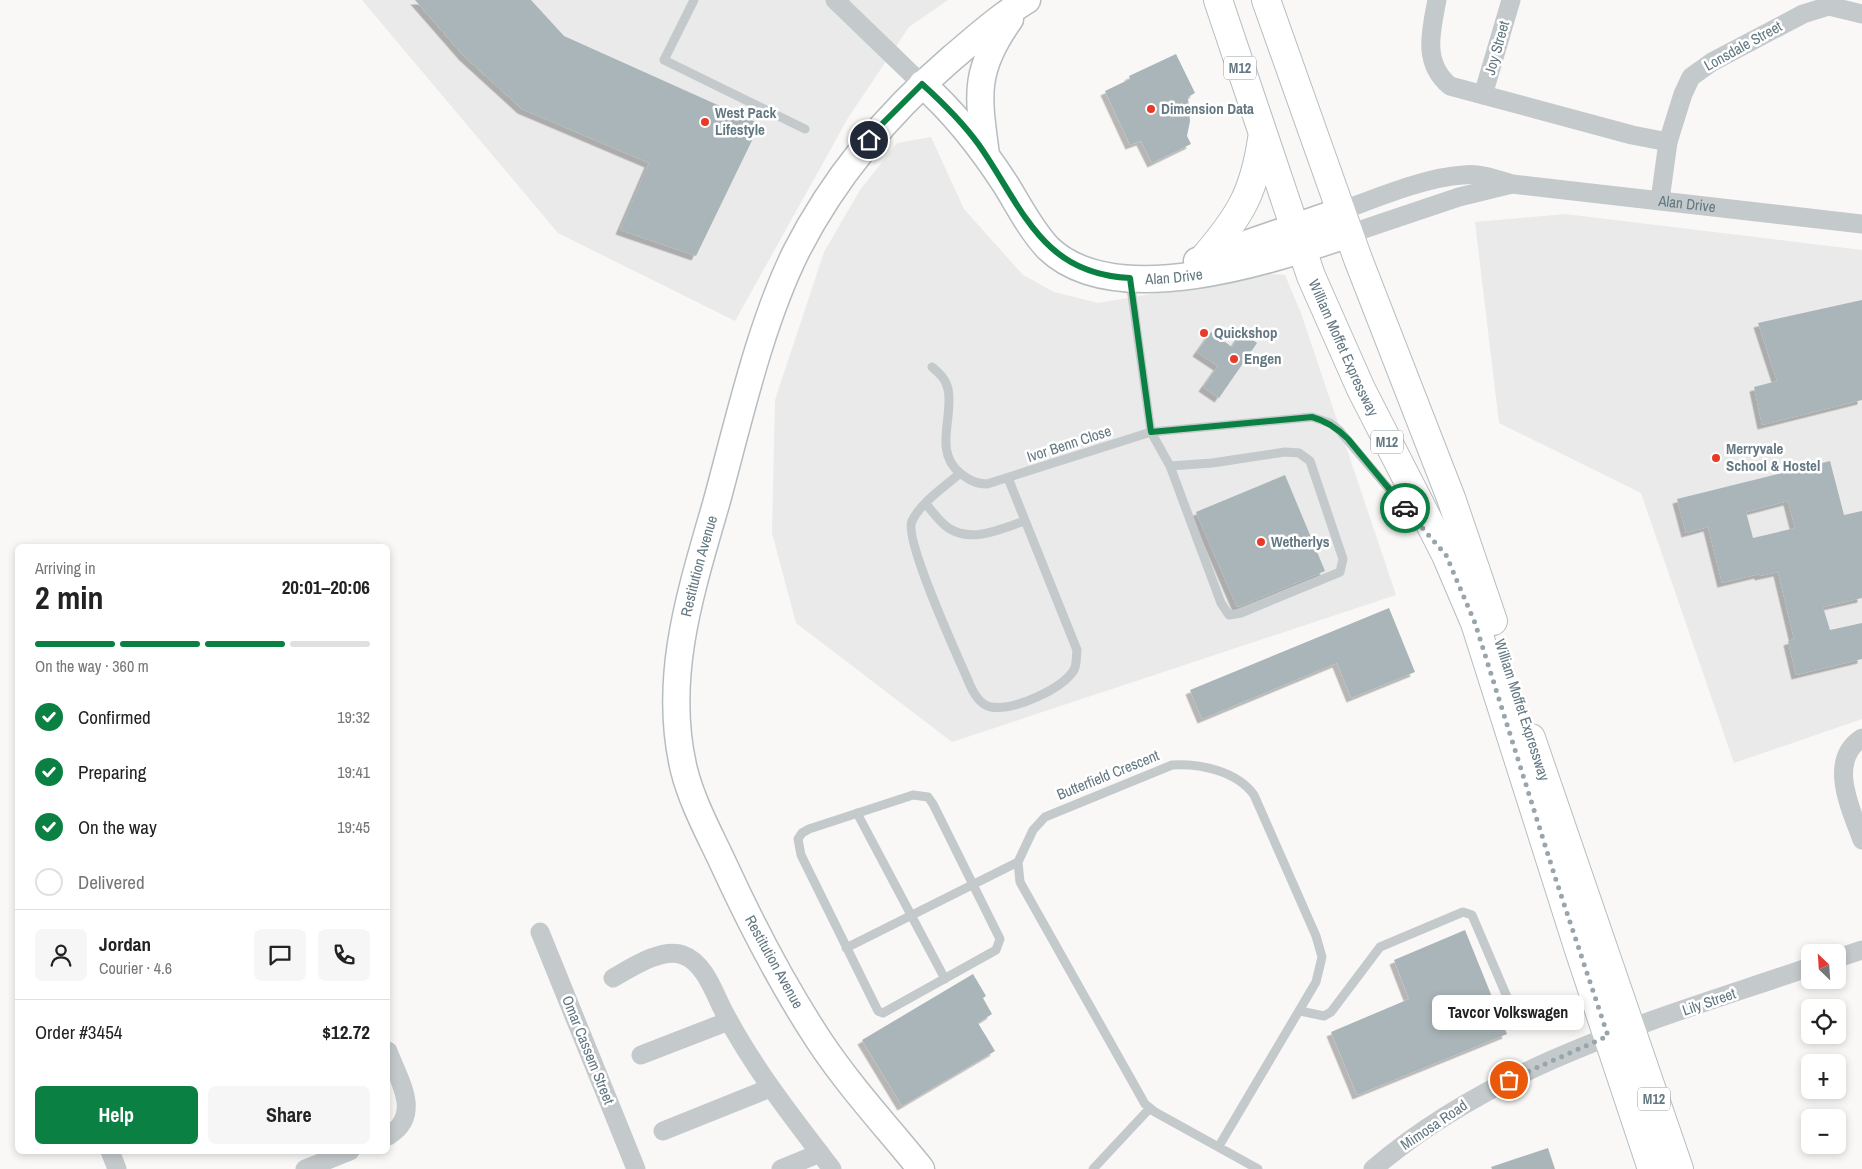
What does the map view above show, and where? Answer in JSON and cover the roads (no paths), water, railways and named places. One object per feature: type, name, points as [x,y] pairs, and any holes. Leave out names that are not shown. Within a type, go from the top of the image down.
[{"type":"main road","name":"William Moffet Expressway","points":[[1218,0],[1297,239],[1361,390],[1446,555],[1475,623],[1564,906],[1679,1169]]},
{"type":"main road","name":"William Moffet Expressway","points":[[1266,0],[1345,222],[1470,552],[1619,1032],[1652,1169]]},
{"type":"main road","points":[[1204,258],[1223,236],[1248,196],[1255,178],[1263,135]]},
{"type":"street","points":[[835,0],[937,97],[977,143],[1030,225],[1048,248],[1066,261],[1089,272],[1103,276],[1138,278]]},
{"type":"street","points":[[1437,0],[1430,53],[1436,70],[1452,86],[1632,135],[1668,142]]},
{"type":"street","name":"Joy Street","points":[[1483,95],[1511,0]]},
{"type":"street","points":[[986,156],[980,107],[981,77],[986,59],[996,39],[1024,1]]},
{"type":"street","name":"Restitution Avenue","points":[[921,1169],[821,1043],[741,902],[694,800],[684,768],[677,718],[675,679],[683,627],[694,579],[749,384],[772,314],[795,256],[818,211],[881,125],[922,84],[1024,1]]},
{"type":"street","name":"Lonsdale Street","points":[[1660,200],[1668,142],[1685,86],[1700,69],[1803,14],[1820,7],[1839,8],[1862,14]]},
{"type":"street","name":"Alan Drive","points":[[1138,278],[1204,258],[1297,239],[1345,222],[1422,184],[1463,175],[1486,176],[1512,184],[1862,224]]},
{"type":"street","name":"Alan Drive","points":[[1345,222],[1512,184]]},
{"type":"street","name":"Alan Drive","points":[[1138,278],[1193,276],[1278,258],[1297,239]]},
{"type":"street","points":[[1862,738],[1851,751],[1843,773],[1844,786],[1862,840]]},
{"type":"street","name":"Omar Cassem Street","points":[[540,932],[636,1169]]},
{"type":"street","points":[[1846,955],[1862,950]]},
{"type":"street","points":[[613,978],[664,954],[675,953],[685,956],[696,964],[710,982],[729,1021],[770,1088],[832,1169]]},
{"type":"street","name":"Lily Street","points":[[1619,1032],[1801,971]]},
{"type":"street","points":[[641,1055],[729,1021]]},
{"type":"street","name":"Mimosa Road","points":[[1374,1169],[1419,1132],[1476,1097],[1619,1032]]},
{"type":"street","points":[[390,1058],[407,1108],[401,1126],[390,1134]]},
{"type":"street","points":[[664,1131],[770,1088]]},
{"type":"street","points":[[781,1169],[820,1153]]},
{"type":"street","points":[[111,1154],[117,1169]]},
{"type":"street","points":[[305,1169],[342,1154]]},
{"type":"lane","points":[[694,0],[664,60],[805,128]]},
{"type":"lane","points":[[1138,278],[1151,432],[1170,466],[1221,603],[1229,615],[1241,614],[1340,572],[1342,560],[1310,461],[1299,453],[1285,452],[1212,463],[1170,466]]},
{"type":"lane","points":[[932,367],[947,386],[947,455],[949,462],[960,473],[926,504],[912,521],[910,530],[916,554],[973,692],[976,698],[990,707],[1008,706],[1031,699],[1065,681],[1075,667],[1077,650],[1008,478]]},
{"type":"lane","name":"Ivor Benn Close","points":[[960,473],[980,484],[988,484],[1151,432],[1312,417],[1321,419],[1339,430],[1348,439],[1372,471],[1446,555]]},
{"type":"lane","points":[[926,504],[949,529],[964,535],[982,535],[1025,521]]},
{"type":"lane","name":"Butterfield Crescent","points":[[1018,862],[1033,830],[1045,817],[1172,765],[1189,763],[1201,766],[1247,785],[1254,795],[1320,945],[1322,957],[1321,969],[1300,1011],[1219,1146]]},
{"type":"lane","points":[[913,795],[928,796],[972,885],[1000,939],[996,950],[883,1013],[878,1011],[846,948],[801,854],[798,838],[808,829],[857,813],[913,795]]},
{"type":"lane","points":[[857,813],[945,979]]},
{"type":"lane","points":[[846,948],[1018,862],[1020,882],[1026,894],[1137,1091],[1150,1108],[1258,1169]]},
{"type":"lane","points":[[1300,1011],[1324,1016],[1332,1012],[1380,947],[1463,912],[1472,915],[1516,1018]]},
{"type":"lane","points":[[1093,1169],[1150,1108]]},
{"type":"place","name":"Dimension Data","points":[[1151,109]]},
{"type":"place","name":"West Pack Lifestyle","points":[[705,122]]},
{"type":"place","name":"Quickshop","points":[[1204,333]]},
{"type":"place","name":"Engen","points":[[1234,359]]},
{"type":"place","name":"Merryvale School & Hostel","points":[[1716,458]]},
{"type":"place","name":"Wetherlys","points":[[1261,542]]},
{"type":"place","name":"Tavcor Volkswagen","points":[[1509,1080]]}]
